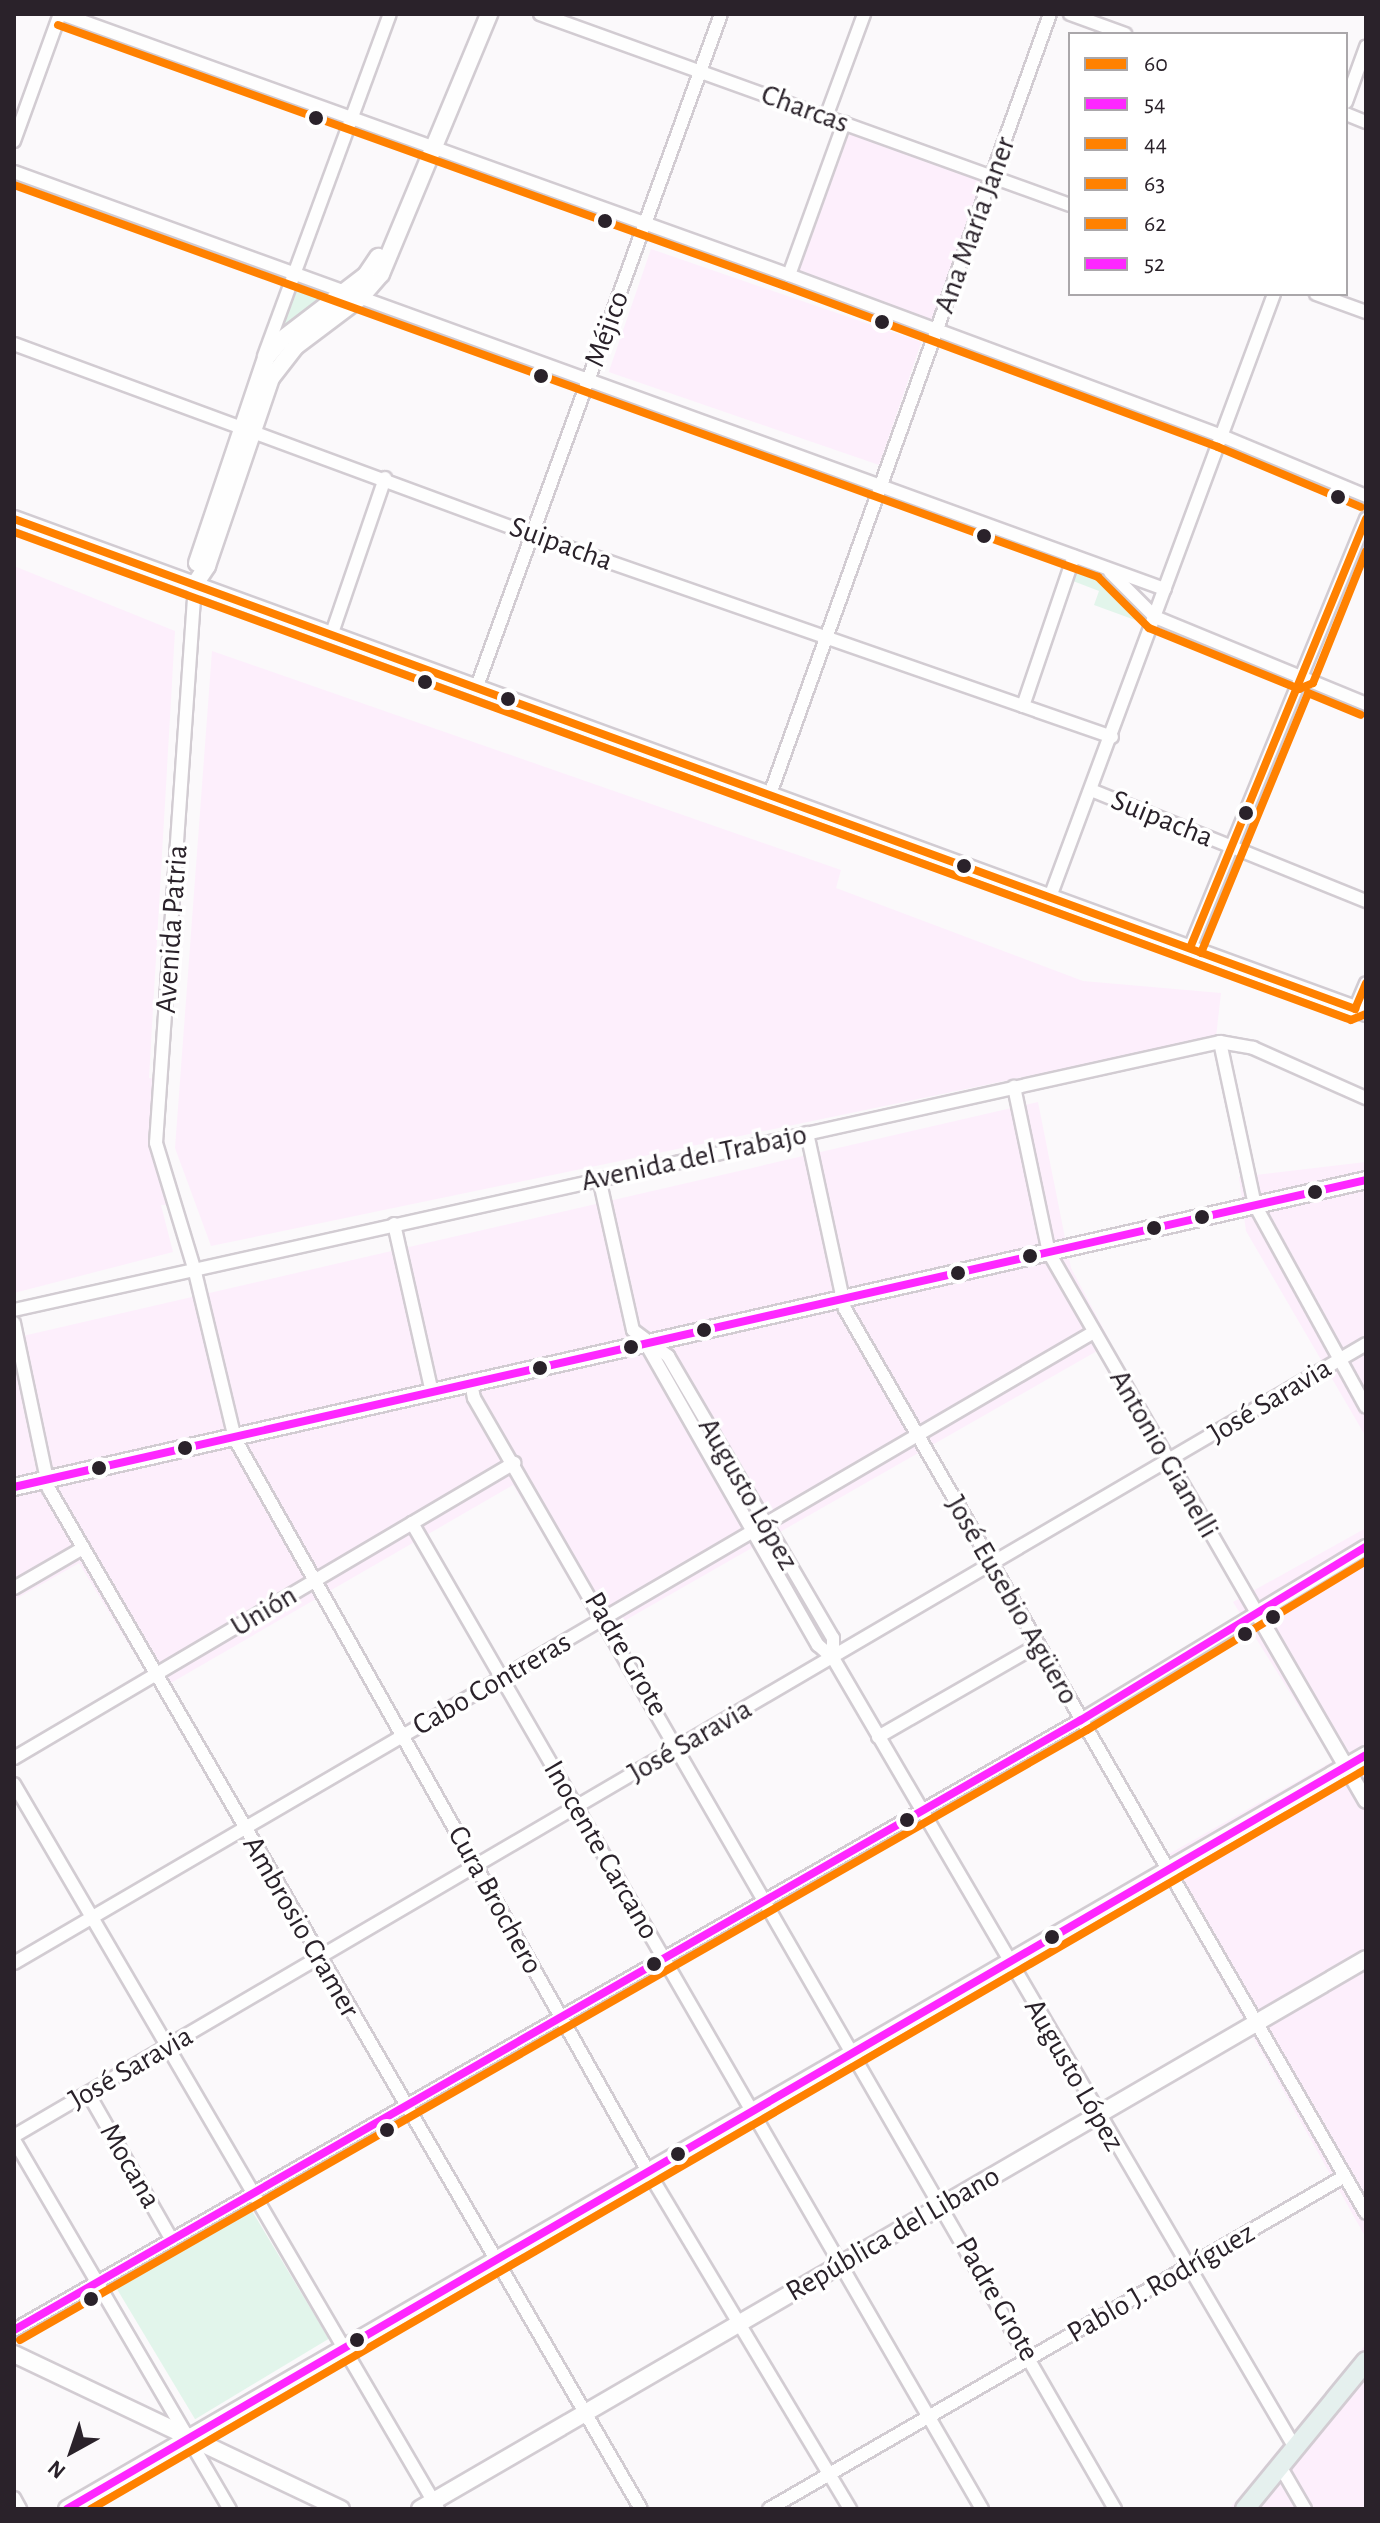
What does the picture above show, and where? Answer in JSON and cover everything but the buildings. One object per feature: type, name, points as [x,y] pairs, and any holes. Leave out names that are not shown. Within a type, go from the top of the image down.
[{"type":"main road","name":"Avenida Patria","points":[[248,427],[258,374],[285,336],[353,295],[381,274],[478,14]]},
{"type":"main road","name":"Avenida Patria","points":[[428,146],[489,14]]},
{"type":"main road","name":"Avenida Patria","points":[[195,584],[197,561],[285,336]]},
{"type":"main road","points":[[14,519],[1360,1011]]},
{"type":"main road","points":[[14,1487],[1366,1180]]},
{"type":"main road","points":[[67,2509],[1366,1755]]},
{"type":"main road","name":"República del Libano","points":[[431,2506],[585,2413],[1366,1959]]},
{"type":"main road","points":[[14,2354],[341,2509]]},
{"type":"main road","points":[[1245,2509],[1366,2361]]},
{"type":"street","points":[[14,141],[61,14],[789,275],[1222,436],[1366,496]]},
{"type":"street","points":[[285,336],[294,272],[390,14]]},
{"type":"street","name":"Charcas","points":[[540,14],[1068,204]]},
{"type":"street","name":"Méjico","points":[[476,689],[721,14]]},
{"type":"street","points":[[826,117],[864,14]]},
{"type":"street","name":"Ana María Janer","points":[[769,797],[1050,14]]},
{"type":"street","points":[[1070,14],[1120,32]]},
{"type":"street","points":[[1348,96],[1366,47]]},
{"type":"street","points":[[789,275],[844,123]]},
{"type":"street","points":[[14,172],[1165,589]]},
{"type":"street","points":[[1050,897],[1112,737],[1273,296]]},
{"type":"street","points":[[1322,296],[1366,312]]},
{"type":"street","name":"Suipacha","points":[[14,344],[248,427],[532,535],[1112,737]]},
{"type":"street","points":[[331,636],[385,478]]},
{"type":"street","points":[[1190,948],[1366,519]]},
{"type":"street","points":[[1023,706],[1074,556]]},
{"type":"street","points":[[1105,567],[1155,617],[1366,704]]},
{"type":"street","name":"Avenida Patria","points":[[194,1268],[156,1136],[195,584]]},
{"type":"street","name":"Suipacha","points":[[1091,790],[1366,901]]},
{"type":"street","points":[[1360,1011],[1366,983]]},
{"type":"street","points":[[1220,1042],[1255,1205],[1366,1407]]},
{"type":"street","name":"Avenida del Trabajo","points":[[14,1310],[1220,1042],[1253,1048],[1366,1098]]},
{"type":"street","name":"Antonio Gianelli","points":[[1014,1087],[1049,1253],[1366,1801]]},
{"type":"street","name":"José Eusebio Agüero","points":[[807,1133],[841,1299],[1366,2213]]},
{"type":"street","name":"Augusto López","points":[[599,1178],[633,1330],[645,1342],[668,1356],[760,1528],[833,1638],[833,1658],[878,1737],[1186,2268],[1295,2448]]},
{"type":"street","points":[[394,1224],[432,1392]]},
{"type":"street","name":"Cura Brochero","points":[[194,1268],[235,1439],[649,2173],[850,2509]]},
{"type":"street","name":"Ambrosio Cramer","points":[[14,1323],[47,1480],[154,1676],[641,2509]]},
{"type":"street","name":"Cabo Contreras","points":[[14,1963],[1094,1332]]},
{"type":"street","name":"José Saravia","points":[[14,2138],[1366,1344]]},
{"type":"street","name":"Padre Grote","points":[[471,1383],[474,1398],[680,1747],[1115,2509]]},
{"type":"street","name":"Unión","points":[[14,1758],[514,1463]]},
{"type":"street","name":"Inocente Carcano","points":[[412,1523],[982,2509]]},
{"type":"street","points":[[14,2330],[1081,1720],[1366,1547]]},
{"type":"street","points":[[14,1588],[83,1548]]},
{"type":"street","points":[[878,1737],[1038,1645]]},
{"type":"street","points":[[14,1784],[345,2349],[431,2506]]},
{"type":"street","name":"Mocana","points":[[88,2093],[172,2240]]},
{"type":"street","points":[[14,2138],[230,2509]]},
{"type":"street","name":"Pablo J. Rodríguez","points":[[769,2509],[1345,2176]]},
{"type":"street","points":[[1280,2466],[1305,2509]]},
{"type":"street","points":[[14,2498],[20,2509]]},
{"type":"shaded area","points":[[846,131],[982,181],[932,320],[795,270]]},
{"type":"shaded area","points":[[651,249],[921,342],[879,465],[609,372]]},
{"type":"shaded area","points":[[14,566],[175,631],[149,1078],[156,1079],[150,1149],[167,1205],[161,1205],[173,1252],[14,1293]]},
{"type":"shaded area","points":[[212,651],[841,870],[836,888],[1083,981],[1221,993],[1216,1037],[211,1246],[175,1148]]},
{"type":"shaded area","points":[[1038,1102],[1071,1268],[1111,1343],[603,1633],[513,1485],[157,1691],[79,1563],[14,1600],[14,1338]]},
{"type":"shaded area","points":[[1366,1162],[1366,1437],[1246,1231],[1239,1177]]},
{"type":"shaded area","points":[[1366,1528],[1366,2238],[1155,1862],[1333,1761],[1233,1602]]},
{"type":"shaded area","points":[[1366,2344],[1366,2509],[1229,2509]]},
{"type":"green space","points":[[296,284],[328,294],[280,330]]},
{"type":"green space","points":[[1080,563],[1103,569],[1149,615],[1146,624],[1094,605],[1099,591],[1073,581]]},
{"type":"green space","points":[[249,2206],[329,2339],[195,2419],[115,2286]]},
{"type":"transit line","name":"62","points":[[58,25],[785,286],[1218,447],[1361,507]]},
{"type":"transit line","name":"62","points":[[14,185],[1098,577],[1149,628],[1299,689],[1313,683],[1366,551]]},
{"type":"transit line","name":"60","points":[[14,519],[1355,1009],[1366,983]]},
{"type":"transit line","name":"60","points":[[1190,948],[1366,519]]},
{"type":"transit line","name":"63","points":[[14,532],[1351,1020],[1366,1014]]},
{"type":"transit line","name":"63","points":[[1201,953],[1308,693],[1361,715]]},
{"type":"transit line","name":"52","points":[[14,1487],[1366,1180]]},
{"type":"transit line","name":"54","points":[[14,2330],[1081,1720],[1366,1547]]},
{"type":"transit line","name":"44","points":[[20,2340],[1087,1730],[1366,1561]]},
{"type":"transit line","name":"54","points":[[67,2509],[1366,1755]]},
{"type":"transit line","name":"44","points":[[91,2509],[1366,1769]]}]
